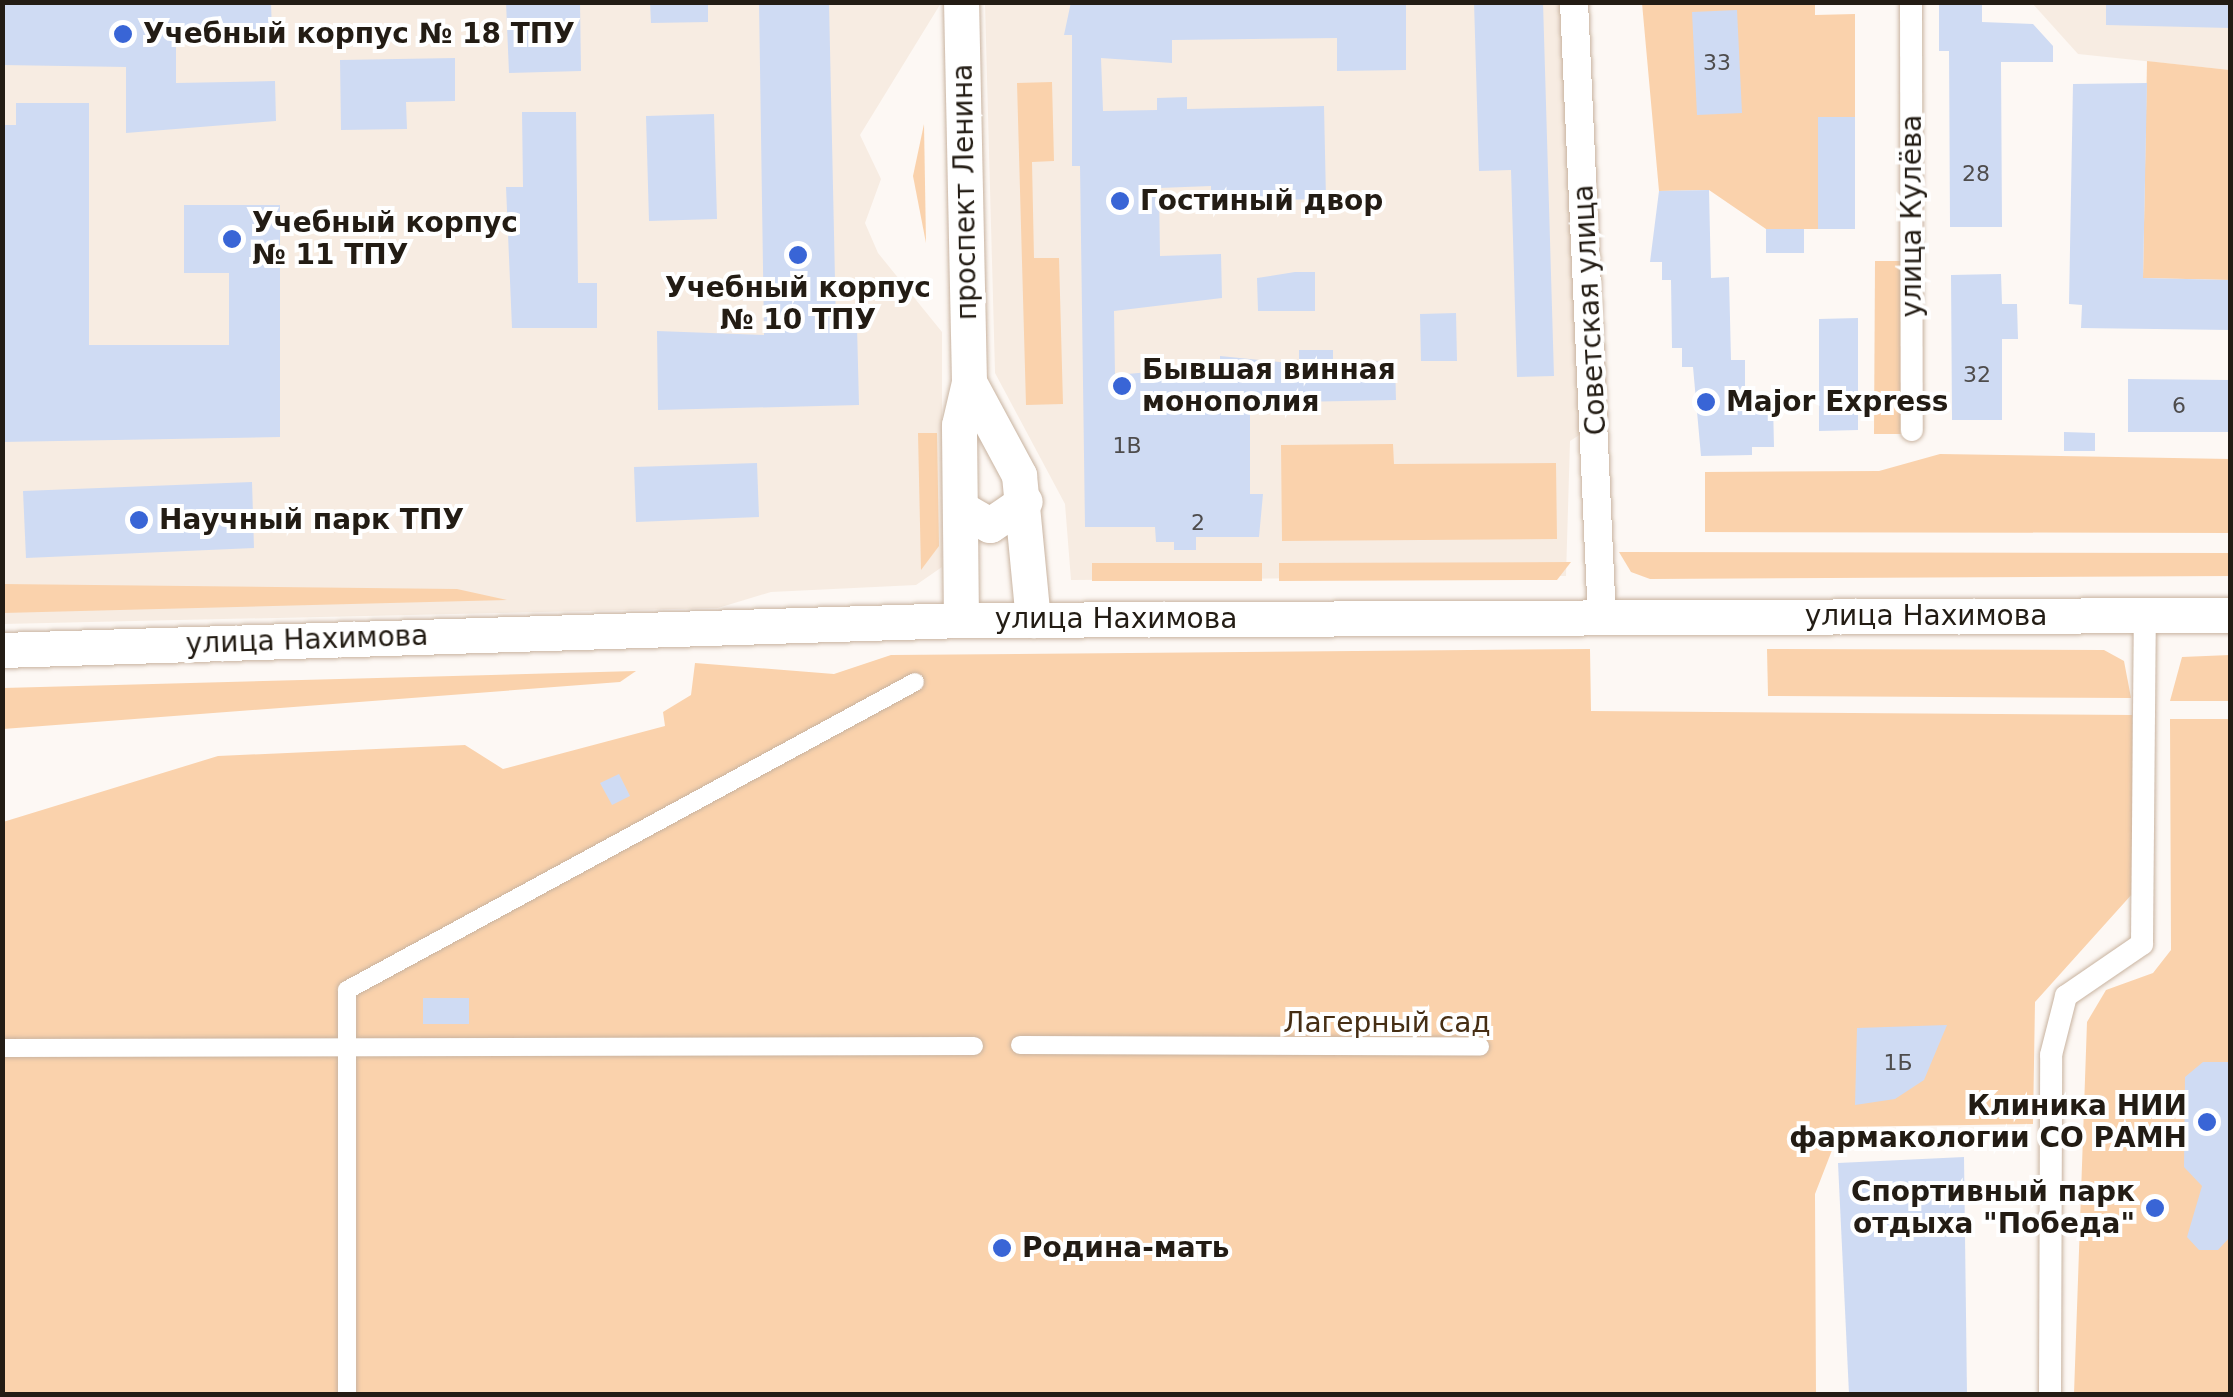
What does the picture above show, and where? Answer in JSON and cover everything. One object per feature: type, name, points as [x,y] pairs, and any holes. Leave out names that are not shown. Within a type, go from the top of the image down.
[{"type":"main road","name":"проспект Ленина","points":[[961,2],[969,382],[960,508],[961,620]]},
{"type":"main road","name":"проспект Ленина","points":[[969,382],[1006,444],[1026,501],[1033,620]]},
{"type":"main road","points":[[960,508],[990,525],[1026,501]]},
{"type":"main road","name":"улица Нахимова","points":[[2,650],[961,620],[2230,615]]},
{"type":"street","name":"Советская улица","points":[[1574,2],[1602,618]]},
{"type":"street","name":"улица Кулёва","points":[[1911,2],[1912,430]]},
{"type":"street","points":[[2050,1394],[2051,1055],[2066,996],[2085,976],[2123,962],[2144,934],[2145,614]]},
{"type":"street","points":[[347,1394],[346,990],[915,682]]},
{"type":"street","points":[[1020,1045],[1480,1047]]},
{"type":"street","points":[[2,1048],[346,1051],[974,1046]]},
{"type":"shaded area","points":[[2,3],[941,3],[860,135],[881,179],[865,223],[878,253],[942,332],[942,567],[916,585],[771,592],[718,608],[3,624]]},
{"type":"shaded area","points":[[985,3],[1564,3],[1581,434],[1570,441],[1566,576],[1071,580],[1065,504],[995,373]]},
{"type":"shaded area","points":[[2032,3],[2230,3],[2230,70],[2078,54]]},
{"type":"green space","points":[[1642,3],[1815,3],[1815,15],[1855,14],[1855,117],[1818,118],[1818,229],[1766,229],[1709,190],[1659,191]]},
{"type":"green space","points":[[2147,61],[2230,70],[2230,280],[2143,278]]},
{"type":"green space","points":[[1052,82],[1054,161],[1032,162],[1034,258],[1059,258],[1063,404],[1026,405],[1017,83]]},
{"type":"green space","points":[[924,124],[926,243],[913,176]]},
{"type":"green space","points":[[1875,261],[1903,261],[1902,434],[1874,434]]},
{"type":"green space","points":[[918,433],[937,433],[939,546],[921,570]]},
{"type":"green space","points":[[1393,444],[1394,464],[1556,463],[1557,539],[1282,541],[1281,445]]},
{"type":"green space","points":[[1940,454],[2230,459],[2230,533],[1705,532],[1705,472],[1879,471]]},
{"type":"green space","points":[[1619,552],[2230,553],[2230,576],[1650,579],[1631,572]]},
{"type":"green space","points":[[1571,562],[1557,580],[1279,581],[1279,563]]},
{"type":"green space","points":[[1092,563],[1262,563],[1262,581],[1092,581]]},
{"type":"green space","points":[[2,584],[457,589],[507,600],[3,613]]},
{"type":"green space","name":"Лагерный сад","points":[[1590,649],[1591,711],[2132,715],[2133,893],[2035,1002],[2033,1124],[1841,1127],[1815,1194],[1816,1394],[3,1394],[3,822],[218,756],[465,745],[503,769],[665,726],[663,712],[691,695],[695,663],[834,674],[891,655]]},
{"type":"green space","points":[[1767,649],[2104,650],[2124,661],[2131,698],[1768,696]]},
{"type":"green space","points":[[2230,655],[2230,701],[2170,701],[2182,657]]},
{"type":"green space","points":[[636,671],[620,682],[3,729],[3,688]]},
{"type":"green space","name":"Спортивный парк отдыха \"Победа\"","points":[[2170,719],[2230,719],[2230,1394],[2074,1394],[2087,1022],[2106,990],[2153,973],[2171,950]]},
{"type":"building","points":[[2,2],[271,2],[272,33],[176,35],[176,83],[275,81],[276,121],[126,133],[126,67],[2,65]]},
{"type":"building","points":[[506,2],[580,2],[581,71],[509,73]]},
{"type":"building","points":[[650,2],[708,2],[708,22],[651,23]]},
{"type":"building","name":"Учебный корпус № 10 ТПУ","points":[[759,2],[829,2],[836,326],[857,326],[859,405],[658,410],[657,331],[764,335]]},
{"type":"building","points":[[1071,2],[1406,2],[1406,70],[1337,71],[1337,38],[1172,40],[1172,63],[1101,58],[1103,111],[1157,110],[1157,98],[1187,97],[1187,109],[1324,106],[1326,199],[1211,201],[1211,186],[1159,188],[1160,256],[1221,254],[1222,298],[1114,311],[1115,375],[1220,366],[1220,356],[1299,364],[1299,350],[1333,350],[1333,363],[1395,361],[1396,400],[1250,403],[1250,494],[1263,494],[1259,537],[1196,537],[1196,550],[1174,550],[1174,542],[1156,542],[1155,527],[1085,527],[1080,166],[1072,166],[1072,35],[1064,35]]},
{"type":"building","points":[[1474,2],[1543,2],[1554,376],[1517,377],[1511,170],[1479,171]]},
{"type":"building","points":[[1939,2],[1982,2],[1982,22],[2033,24],[2053,46],[2053,62],[2001,62],[2002,227],[1950,227],[1949,51],[1939,51]]},
{"type":"building","points":[[2106,2],[2230,2],[2230,28],[2106,25]]},
{"type":"building","points":[[1737,10],[1742,113],[1697,115],[1692,12]]},
{"type":"building","points":[[455,58],[455,101],[406,102],[407,129],[341,130],[340,60]]},
{"type":"building","points":[[2147,83],[2143,278],[2230,280],[2230,330],[2081,328],[2082,305],[2069,304],[2073,84]]},
{"type":"building","name":"Учебный корпус № 11 ТПУ","points":[[16,103],[89,103],[89,345],[229,345],[229,273],[184,273],[184,205],[280,205],[280,437],[2,442],[2,125],[16,125]]},
{"type":"building","points":[[522,112],[576,112],[578,283],[597,283],[597,328],[512,328],[506,187],[523,187]]},
{"type":"building","points":[[714,114],[717,219],[649,221],[646,116]]},
{"type":"building","points":[[1818,117],[1855,117],[1855,229],[1818,229]]},
{"type":"building","points":[[1709,190],[1711,278],[1729,277],[1731,360],[1745,360],[1745,402],[1773,402],[1774,447],[1752,447],[1752,455],[1701,456],[1693,367],[1682,367],[1682,348],[1672,348],[1671,280],[1662,280],[1662,262],[1650,262],[1659,191]]},
{"type":"building","points":[[1766,229],[1804,229],[1804,253],[1766,253]]},
{"type":"building","points":[[1315,272],[1315,311],[1258,311],[1257,278]]},
{"type":"building","points":[[2001,274],[2002,304],[2017,304],[2018,339],[2002,339],[2002,420],[1952,420],[1951,275]]},
{"type":"building","points":[[1456,313],[1457,361],[1421,361],[1420,314]]},
{"type":"building","points":[[1858,318],[1858,430],[1819,431],[1819,319]]},
{"type":"building","points":[[2128,379],[2230,380],[2230,432],[2128,432]]},
{"type":"building","points":[[2064,432],[2095,433],[2095,451],[2064,451]]},
{"type":"building","points":[[757,463],[759,517],[636,522],[634,467]]},
{"type":"building","name":"Научный парк ТПУ","points":[[252,482],[254,548],[26,558],[23,491]]},
{"type":"building","points":[[619,774],[630,796],[612,805],[600,783]]},
{"type":"building","points":[[423,998],[469,998],[469,1024],[423,1024]]},
{"type":"building","points":[[1947,1025],[1924,1080],[1895,1099],[1855,1105],[1857,1028]]},
{"type":"building","name":"Клиника НИИ фармакологии СО РАМН","points":[[2203,1062],[2230,1062],[2230,1237],[2218,1250],[2199,1250],[2187,1237],[2202,1186],[2184,1167],[2185,1077]]},
{"type":"building","points":[[1964,1157],[1967,1394],[1849,1394],[1838,1163]]},
{"type":"place","name":"Учебный корпус № 18 ТПУ","points":[[123,34]]},
{"type":"place","name":"Гостиный двор","points":[[1120,201]]},
{"type":"place","name":"Учебный корпус № 11 ТПУ","points":[[232,239]]},
{"type":"place","name":"Учебный корпус № 10 ТПУ","points":[[798,255]]},
{"type":"place","name":"Бывшая винная монополия","points":[[1122,386]]},
{"type":"place","name":"Major Express","points":[[1706,402]]},
{"type":"place","name":"Научный парк ТПУ","points":[[139,520]]},
{"type":"place","name":"Клиника НИИ фармакологии СО РАМН","points":[[2207,1122]]},
{"type":"place","name":"Спортивный парк отдыха \"Победа\"","points":[[2155,1208]]},
{"type":"place","name":"Родина-мать","points":[[1002,1248]]}]
